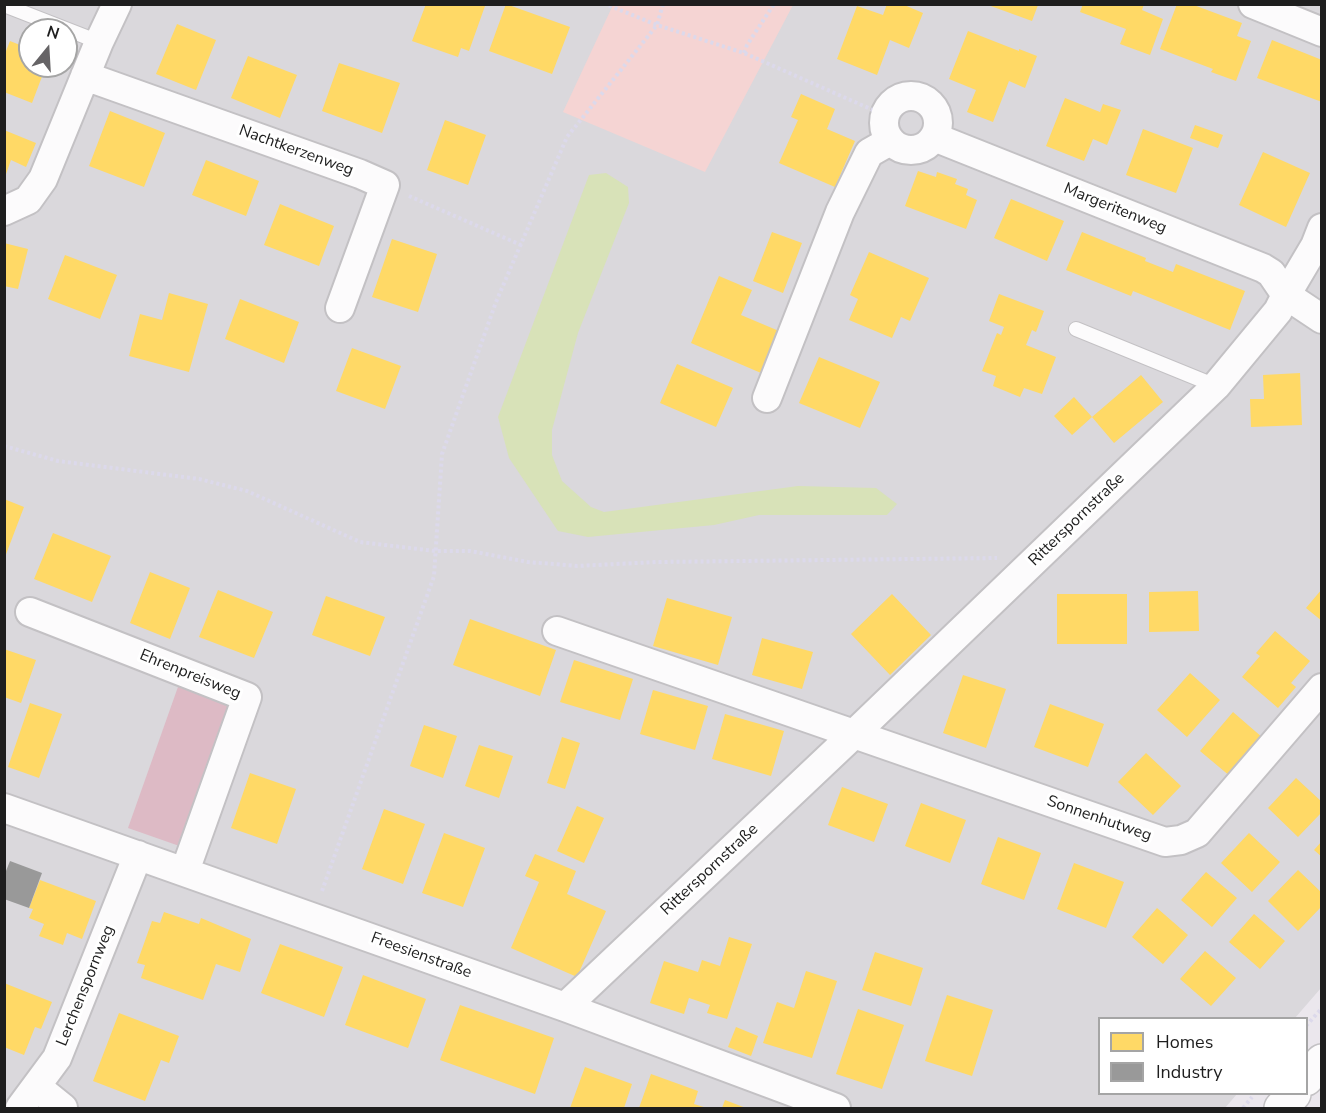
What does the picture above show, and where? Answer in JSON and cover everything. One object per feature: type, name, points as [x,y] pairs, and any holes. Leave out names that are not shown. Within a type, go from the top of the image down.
[{"type":"street","points":[[4,211],[28,200],[43,179],[117,4]]},
{"type":"street","points":[[1253,4],[1322,32]]},
{"type":"street","name":"Nachtkerzenweg","points":[[85,76],[360,174],[385,185]]},
{"type":"street","points":[[767,398],[850,193],[869,153],[887,128],[891,104],[902,97],[915,96],[926,100],[938,117],[934,137],[923,148],[909,151],[895,147],[887,128]]},
{"type":"street","name":"Margeritenweg","points":[[934,137],[1263,268],[1271,273],[1286,295],[1322,319]]},
{"type":"street","points":[[340,308],[385,185]]},
{"type":"street","name":"Ritterspornstraße","points":[[565,1007],[854,734],[1216,386],[1278,310],[1315,246],[1322,228]]},
{"type":"street","name":"Ehrenpreisweg","points":[[30,612],[247,697],[185,872]]},
{"type":"street","points":[[557,631],[854,734]]},
{"type":"street","name":"Sonnenhutweg","points":[[854,734],[1165,842],[1181,840],[1197,833],[1322,688]]},
{"type":"street","name":"Freesienstraße","points":[[4,808],[565,1007],[828,1107]]},
{"type":"street","name":"Lerchenspornweg","points":[[28,1098],[57,1058],[138,855]]},
{"type":"street","points":[[1308,1077],[1322,1061]]},
{"type":"street","points":[[1281,1108],[1293,1095]]},
{"type":"street","points":[[28,1098],[63,1108]]},
{"type":"lane","points":[[4,5],[99,42]]},
{"type":"lane","points":[[1077,329],[1216,386]]},
{"type":"path","points":[[604,4],[657,25],[744,53],[887,128]]},
{"type":"path","points":[[313,917],[434,576],[442,454],[496,302],[567,137],[657,25],[663,4]]},
{"type":"path","points":[[744,53],[774,4]]},
{"type":"path","points":[[385,185],[521,245]]},
{"type":"path","points":[[4,446],[58,461],[198,478],[247,491],[360,542],[435,551],[470,551],[528,562],[577,566],[657,562],[1038,557]]},
{"type":"path","points":[[1308,1024],[1322,1008]]},
{"type":"path","points":[[1243,1108],[1254,1095]]},
{"type":"shaded area","points":[[5,5],[1321,5],[1321,988],[1296,1017],[1098,1017],[1098,1095],[1236,1095],[1225,1108],[5,1108]]},
{"type":"shaded area","points":[[613,5],[793,5],[705,172],[563,112]]},
{"type":"shaded area","points":[[606,173],[628,187],[629,203],[578,333],[552,430],[552,455],[562,481],[591,507],[604,512],[798,486],[876,488],[897,504],[887,515],[759,515],[714,525],[588,537],[558,531],[509,458],[498,417],[589,175]]},
{"type":"shaded area","points":[[179,684],[237,705],[188,849],[128,828]]},
{"type":"building: Homes","points":[[426,4],[481,4],[485,6],[469,51],[461,48],[458,57],[412,41]]},
{"type":"building: Homes","points":[[506,4],[570,27],[552,74],[489,51]]},
{"type":"building: Homes","points":[[887,4],[902,4],[923,13],[909,48],[890,40],[877,75],[837,59],[857,6],[883,15]]},
{"type":"building: Homes","points":[[1083,4],[1144,4],[1142,10],[1163,19],[1150,55],[1120,44],[1126,29],[1080,12]]},
{"type":"building: Homes","points":[[1177,4],[1191,4],[1242,23],[1237,36],[1251,41],[1236,81],[1211,72],[1213,69],[1160,49]]},
{"type":"building: Homes","points":[[988,5],[1038,5],[1032,21]]},
{"type":"building: Homes","points":[[177,24],[216,40],[196,90],[156,74]]},
{"type":"building: Homes","points":[[968,31],[1037,56],[1025,88],[1009,81],[993,122],[967,112],[976,90],[949,79]]},
{"type":"building: Homes","points":[[1272,40],[1322,60],[1322,102],[1257,78]]},
{"type":"building: Homes","points":[[10,41],[18,44],[18,78],[41,78],[32,103],[4,92],[4,56]]},
{"type":"building: Homes","points":[[248,56],[297,75],[280,118],[231,98]]},
{"type":"building: Homes","points":[[339,63],[400,83],[382,133],[322,111]]},
{"type":"building: Homes","points":[[801,94],[835,109],[827,129],[855,141],[835,187],[779,163],[798,120],[791,117]]},
{"type":"building: Homes","points":[[1065,98],[1100,112],[1103,104],[1121,110],[1107,145],[1093,139],[1084,161],[1046,146]]},
{"type":"building: Homes","points":[[110,111],[165,133],[144,187],[89,166]]},
{"type":"building: Homes","points":[[445,120],[486,135],[468,185],[427,170]]},
{"type":"building: Homes","points":[[1195,125],[1223,135],[1218,148],[1190,138]]},
{"type":"building: Homes","points":[[1143,129],[1193,148],[1176,193],[1126,175]]},
{"type":"building: Homes","points":[[4,130],[36,143],[26,167],[11,160],[5,177]]},
{"type":"building: Homes","points":[[1263,152],[1310,173],[1286,227],[1239,205]]},
{"type":"building: Homes","points":[[206,160],[259,181],[246,216],[192,195]]},
{"type":"building: Homes","points":[[918,171],[936,177],[937,172],[957,179],[955,184],[968,189],[966,195],[977,200],[966,229],[905,206]]},
{"type":"building: Homes","points":[[1011,199],[1064,221],[1047,261],[994,238]]},
{"type":"building: Homes","points":[[280,204],[334,226],[319,266],[264,245]]},
{"type":"building: Homes","points":[[772,232],[802,243],[783,293],[753,281]]},
{"type":"building: Homes","points":[[1082,232],[1146,258],[1145,261],[1173,272],[1176,264],[1245,291],[1230,330],[1133,291],[1131,296],[1066,270]]},
{"type":"building: Homes","points":[[392,239],[437,254],[418,312],[372,297]]},
{"type":"building: Homes","points":[[4,243],[28,249],[18,289],[4,286]]},
{"type":"building: Homes","points":[[869,252],[929,278],[910,321],[901,317],[892,338],[849,320],[858,299],[850,295]]},
{"type":"building: Homes","points":[[65,255],[117,275],[100,319],[48,299]]},
{"type":"building: Homes","points":[[719,276],[752,290],[741,315],[779,331],[761,373],[691,343]]},
{"type":"building: Homes","points":[[169,293],[208,304],[189,372],[129,356],[140,314],[162,320]]},
{"type":"building: Homes","points":[[999,294],[1044,311],[1036,332],[1032,330],[1026,345],[1056,357],[1042,394],[1024,388],[1020,397],[993,386],[996,376],[982,371],[997,333],[1001,335],[1004,327],[989,321]]},
{"type":"building: Homes","points":[[240,299],[299,322],[284,363],[225,339]]},
{"type":"building: Homes","points":[[352,348],[401,366],[385,409],[336,391]]},
{"type":"building: Homes","points":[[819,357],[880,382],[860,428],[799,403]]},
{"type":"building: Homes","points":[[677,364],[733,388],[716,427],[660,403]]},
{"type":"building: Homes","points":[[1300,373],[1302,425],[1251,427],[1250,399],[1264,399],[1263,375]]},
{"type":"building: Homes","points":[[1141,375],[1163,402],[1114,443],[1092,417]]},
{"type":"building: Homes","points":[[1074,397],[1092,417],[1072,435],[1054,416]]},
{"type":"building: Homes","points":[[4,499],[24,507],[5,557],[4,557]]},
{"type":"building: Homes","points":[[53,533],[111,556],[92,602],[34,579]]},
{"type":"building: Homes","points":[[150,572],[190,588],[170,639],[130,623]]},
{"type":"building: Homes","points":[[1322,589],[1322,621],[1306,608]]},
{"type":"building: Homes","points":[[218,590],[273,612],[254,658],[199,637]]},
{"type":"building: Homes","points":[[1198,591],[1199,631],[1149,632],[1149,592]]},
{"type":"building: Homes","points":[[892,594],[931,635],[890,675],[851,634]]},
{"type":"building: Homes","points":[[1057,594],[1127,594],[1127,644],[1057,644]]},
{"type":"building: Homes","points":[[326,596],[385,617],[370,656],[312,635]]},
{"type":"building: Homes","points":[[667,598],[732,617],[718,665],[653,646]]},
{"type":"building: Homes","points":[[470,619],[556,650],[540,696],[453,665]]},
{"type":"building: Homes","points":[[1275,631],[1310,661],[1291,683],[1296,687],[1278,708],[1242,677],[1260,656],[1256,653]]},
{"type":"building: Homes","points":[[762,638],[813,652],[802,689],[752,675]]},
{"type":"building: Homes","points":[[4,649],[36,660],[21,703],[4,697]]},
{"type":"building: Homes","points":[[574,660],[633,679],[620,720],[560,702]]},
{"type":"building: Homes","points":[[1190,673],[1220,700],[1187,737],[1157,710]]},
{"type":"building: Homes","points":[[963,675],[1006,689],[986,748],[943,733]]},
{"type":"building: Homes","points":[[653,690],[708,706],[695,750],[640,734]]},
{"type":"building: Homes","points":[[30,703],[62,714],[39,778],[8,767]]},
{"type":"building: Homes","points":[[1050,704],[1104,724],[1088,767],[1034,747]]},
{"type":"building: Homes","points":[[1233,712],[1263,738],[1231,777],[1200,751]]},
{"type":"building: Homes","points":[[725,714],[784,731],[771,776],[712,759]]},
{"type":"building: Homes","points":[[424,725],[457,736],[443,778],[410,766]]},
{"type":"building: Homes","points":[[562,737],[580,743],[565,789],[547,783]]},
{"type":"building: Homes","points":[[479,745],[513,756],[499,798],[465,786]]},
{"type":"building: Homes","points":[[1146,753],[1181,786],[1153,815],[1118,782]]},
{"type":"building: Homes","points":[[250,773],[296,789],[277,844],[231,828]]},
{"type":"building: Homes","points":[[1296,778],[1322,802],[1322,812],[1298,837],[1268,808]]},
{"type":"building: Homes","points":[[842,787],[888,804],[874,842],[828,825]]},
{"type":"building: Homes","points":[[921,803],[966,820],[950,863],[905,846]]},
{"type":"building: Homes","points":[[577,806],[604,818],[584,863],[557,851]]},
{"type":"building: Homes","points":[[384,809],[425,824],[403,884],[362,869]]},
{"type":"building: Homes","points":[[444,833],[485,848],[463,907],[422,893]]},
{"type":"building: Homes","points":[[1249,833],[1280,862],[1252,892],[1221,863]]},
{"type":"building: Homes","points":[[998,837],[1041,853],[1024,900],[981,884]]},
{"type":"building: Homes","points":[[1322,841],[1322,857],[1314,850]]},
{"type":"building: Homes","points":[[535,854],[576,871],[567,894],[606,911],[577,977],[511,948],[539,882],[525,876]]},
{"type":"building: Homes","points":[[1074,863],[1124,882],[1106,928],[1057,909]]},
{"type":"building: Homes","points":[[1298,870],[1322,893],[1322,906],[1298,931],[1268,901]]},
{"type":"building: Homes","points":[[1206,872],[1237,898],[1212,927],[1181,900]]},
{"type":"building: Homes","points":[[40,880],[96,901],[82,939],[67,933],[63,945],[39,936],[44,924],[29,918],[33,909],[29,908]]},
{"type":"building: Homes","points":[[1157,908],[1188,935],[1163,964],[1132,937]]},
{"type":"building: Homes","points":[[164,912],[199,924],[201,918],[251,939],[240,972],[216,964],[203,1000],[141,978],[145,965],[137,963],[152,921],[160,923]]},
{"type":"building: Homes","points":[[1254,914],[1285,941],[1260,969],[1229,942]]},
{"type":"building: Homes","points":[[729,937],[752,944],[727,1019],[707,1013],[710,1005],[689,998],[684,1014],[650,1003],[664,961],[698,972],[702,960],[720,966]]},
{"type":"building: Homes","points":[[280,944],[343,967],[324,1017],[261,993]]},
{"type":"building: Homes","points":[[1205,951],[1236,978],[1211,1006],[1180,979]]},
{"type":"building: Homes","points":[[875,952],[923,968],[911,1006],[862,990]]},
{"type":"building: Homes","points":[[806,971],[837,981],[812,1058],[763,1043],[777,1002],[794,1008]]},
{"type":"building: Homes","points":[[363,975],[426,999],[408,1048],[345,1025]]},
{"type":"building: Homes","points":[[4,983],[52,1002],[41,1029],[35,1027],[24,1055],[4,1047]]},
{"type":"building: Homes","points":[[947,995],[993,1010],[972,1076],[925,1061]]},
{"type":"building: Homes","points":[[460,1005],[554,1038],[535,1094],[440,1060]]},
{"type":"building: Homes","points":[[858,1009],[904,1025],[882,1089],[836,1074]]},
{"type":"building: Homes","points":[[119,1013],[179,1036],[169,1063],[161,1060],[145,1101],[93,1081]]},
{"type":"building: Homes","points":[[736,1027],[758,1036],[751,1056],[728,1047]]},
{"type":"building: Homes","points":[[585,1067],[632,1084],[624,1108],[570,1108]]},
{"type":"building: Homes","points":[[651,1074],[698,1091],[694,1104],[707,1108],[639,1108]]},
{"type":"building: Homes","points":[[725,1100],[746,1108],[722,1108]]},
{"type":"building: Industry","points":[[10,861],[42,873],[29,908],[4,899],[4,876]]}]
